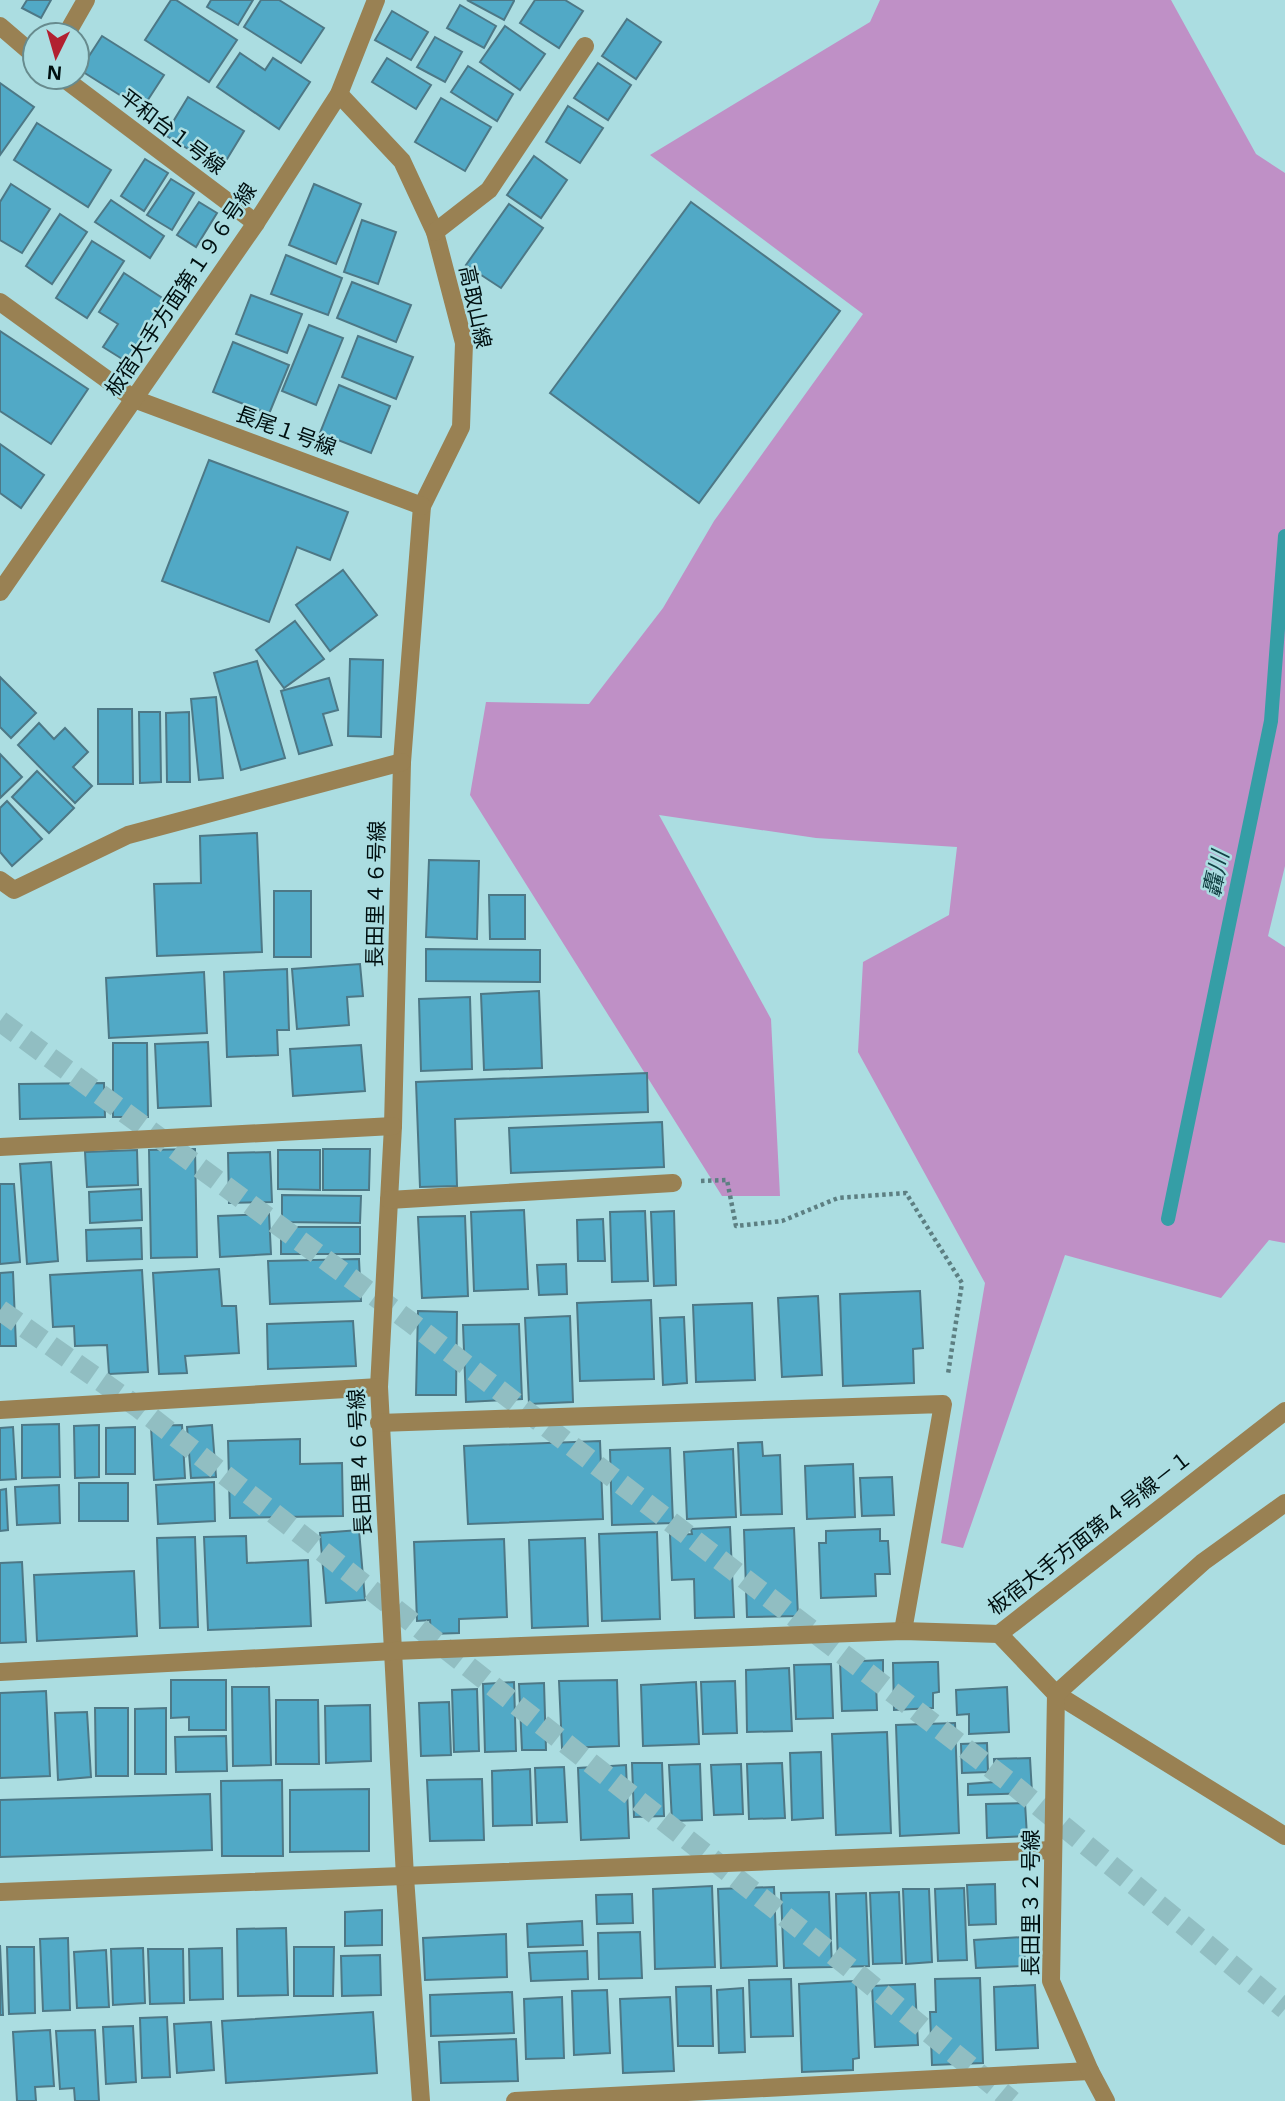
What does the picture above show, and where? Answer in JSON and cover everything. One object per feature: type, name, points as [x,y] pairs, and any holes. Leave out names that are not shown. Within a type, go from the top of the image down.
[{"type":"street","points":[[74,21],[86,0]]},
{"type":"street","name":"板宿大手方面第１９６号線","points":[[1,589],[256,223],[339,94],[376,0]]},
{"type":"street","points":[[0,26],[21,44]]},
{"type":"street","points":[[435,232],[489,190],[585,46]]},
{"type":"street","name":"平和台１号線","points":[[81,91],[256,223]]},
{"type":"street","name":"高取山線","points":[[339,94],[402,161],[435,232],[464,343],[461,427],[422,506],[402,762]]},
{"type":"street","name":"長尾１号線","points":[[0,302],[134,399],[422,506]]},
{"type":"street","points":[[0,880],[14,890],[128,835],[402,762]]},
{"type":"street","name":"長田里４６号線","points":[[402,762],[393,1126],[379,1423],[405,1877],[421,2101]]},
{"type":"street","points":[[0,1147],[393,1126]]},
{"type":"street","points":[[389,1200],[673,1183]]},
{"type":"street","points":[[0,1410],[379,1387]]},
{"type":"street","points":[[0,1672],[394,1651],[903,1631],[943,1404],[379,1423]]},
{"type":"street","name":"板宿大手方面第４号線－１","points":[[903,1631],[999,1634],[1285,1411]]},
{"type":"street","points":[[1056,1694],[1203,1562],[1285,1503]]},
{"type":"street","points":[[999,1634],[1056,1694],[1285,1836]]},
{"type":"street","name":"長田里３２号線","points":[[1056,1694],[1051,1981],[1106,2101]]},
{"type":"street","points":[[0,1892],[1053,1850]]},
{"type":"street","points":[[515,2101],[1090,2071]]},
{"type":"path","points":[[673,1183],[727,1180],[736,1226],[782,1222],[838,1198],[906,1193],[962,1283],[943,1404]]},
{"type":"shaded area","points":[[880,0],[1171,0],[1256,154],[1285,173],[1285,866],[1268,936],[1285,947],[1285,1243],[1269,1240],[1221,1298],[1065,1255],[963,1548],[941,1543],[985,1283],[858,1052],[863,962],[949,915],[957,847],[816,838],[659,815],[771,1019],[780,1196],[722,1196],[470,795],[486,702],[589,704],[663,608],[714,521],[863,314],[650,155],[870,22]]},
{"type":"building","points":[[27,0],[51,0],[41,18],[22,8]]},
{"type":"building","points":[[171,0],[176,0],[237,40],[209,82],[145,40]]},
{"type":"building","points":[[211,0],[253,0],[238,25],[207,7]]},
{"type":"building","points":[[261,0],[279,0],[324,28],[301,63],[244,27]]},
{"type":"building","points":[[467,0],[514,0],[514,1],[504,20]]},
{"type":"building","points":[[535,0],[565,0],[583,11],[559,48],[520,23]]},
{"type":"building","points":[[460,5],[496,26],[484,48],[447,28]]},
{"type":"building","points":[[392,11],[428,32],[411,60],[375,40]]},
{"type":"building","points":[[627,19],[661,42],[636,79],[602,56]]},
{"type":"building","points":[[505,26],[545,54],[520,90],[480,62]]},
{"type":"building","points":[[102,36],[164,75],[142,109],[91,77],[91,53]]},
{"type":"building","points":[[435,37],[462,52],[445,82],[417,67]]},
{"type":"building","points":[[240,53],[265,70],[273,58],[310,82],[279,129],[217,87]]},
{"type":"building","points":[[387,58],[431,85],[416,109],[372,82]]},
{"type":"building","points":[[598,63],[631,85],[608,120],[574,98]]},
{"type":"building","points":[[468,66],[513,94],[497,121],[451,92]]},
{"type":"building","points":[[0,83],[34,107],[0,155]]},
{"type":"building","points":[[188,97],[244,131],[221,169],[165,135]]},
{"type":"building","points":[[441,98],[491,127],[465,171],[415,142]]},
{"type":"building","points":[[568,106],[603,128],[580,163],[546,142]]},
{"type":"building","points":[[37,123],[111,170],[88,207],[14,160]]},
{"type":"building","points":[[534,156],[567,180],[541,218],[507,195]]},
{"type":"building","points":[[145,159],[168,173],[144,211],[121,196]]},
{"type":"building","points":[[171,179],[194,193],[172,230],[147,215]]},
{"type":"building","points":[[11,184],[50,209],[22,253],[0,240],[0,202]]},
{"type":"building","points":[[314,184],[361,204],[336,264],[289,245]]},
{"type":"building","points":[[111,200],[164,236],[150,258],[95,222]]},
{"type":"building","points":[[199,202],[217,213],[196,247],[177,235]]},
{"type":"building","points":[[691,202],[840,311],[699,503],[550,393]]},
{"type":"building","points":[[509,204],[543,228],[501,288],[466,265]]},
{"type":"building","points":[[60,214],[87,232],[52,284],[26,266]]},
{"type":"building","points":[[362,220],[396,232],[378,284],[344,272]]},
{"type":"building","points":[[92,241],[124,261],[87,318],[56,298]]},
{"type":"building","points":[[286,255],[342,278],[328,315],[271,294]]},
{"type":"building","points":[[124,273],[167,301],[127,362],[103,347],[118,324],[99,312]]},
{"type":"building","points":[[352,282],[411,305],[396,342],[337,318]]},
{"type":"building","points":[[251,295],[302,314],[287,353],[236,334]]},
{"type":"building","points":[[309,325],[343,338],[316,405],[282,391]]},
{"type":"building","points":[[0,331],[88,389],[51,444],[0,411]]},
{"type":"building","points":[[358,336],[413,357],[396,399],[342,377]]},
{"type":"building","points":[[233,342],[289,365],[269,414],[213,392]]},
{"type":"building","points":[[339,385],[390,406],[371,453],[320,433]]},
{"type":"building","points":[[0,444],[44,475],[21,508],[0,493]]},
{"type":"building","points":[[209,460],[348,512],[330,560],[297,547],[269,622],[162,581]]},
{"type":"building","points":[[343,570],[377,615],[330,651],[296,605]]},
{"type":"building","points":[[295,621],[324,659],[284,688],[256,650]]},
{"type":"building","points":[[350,659],[383,660],[381,737],[348,736]]},
{"type":"building","points":[[257,661],[285,758],[241,770],[214,673]]},
{"type":"building","points":[[0,677],[36,713],[11,738],[0,727]]},
{"type":"building","points":[[329,678],[338,710],[323,714],[332,745],[299,754],[281,691]]},
{"type":"building","points":[[216,697],[223,778],[199,780],[191,699]]},
{"type":"building","points":[[98,709],[132,709],[133,784],[98,784]]},
{"type":"building","points":[[139,712],[160,712],[161,782],[140,783]]},
{"type":"building","points":[[189,712],[190,782],[167,782],[166,713]]},
{"type":"building","points":[[39,723],[54,739],[65,728],[88,752],[73,767],[92,786],[75,803],[18,745]]},
{"type":"building","points":[[0,754],[22,777],[0,798]]},
{"type":"building","points":[[37,771],[74,808],[49,833],[12,797]]},
{"type":"building","points":[[7,801],[42,839],[12,866],[0,852],[0,808]]},
{"type":"building","points":[[257,833],[262,952],[157,956],[154,884],[201,883],[200,836]]},
{"type":"building","points":[[429,860],[479,861],[477,939],[426,937]]},
{"type":"building","points":[[274,891],[311,891],[311,957],[274,957]]},
{"type":"building","points":[[489,895],[525,895],[525,939],[490,939]]},
{"type":"building","points":[[426,949],[540,950],[540,982],[426,981]]},
{"type":"building","points":[[360,964],[363,996],[347,997],[349,1025],[297,1029],[292,969]]},
{"type":"building","points":[[287,969],[289,1030],[277,1030],[278,1055],[227,1057],[224,972]]},
{"type":"building","points":[[204,972],[207,1033],[109,1038],[106,978]]},
{"type":"building","points":[[539,991],[542,1068],[484,1070],[481,994]]},
{"type":"building","points":[[470,997],[472,1069],[421,1071],[419,999]]},
{"type":"building","points":[[208,1042],[211,1106],[158,1108],[155,1044]]},
{"type":"building","points":[[113,1043],[147,1043],[148,1117],[113,1117]]},
{"type":"building","points":[[361,1045],[365,1091],[293,1096],[290,1049]]},
{"type":"building","points":[[647,1073],[648,1112],[455,1119],[457,1186],[420,1187],[416,1082]]},
{"type":"building","points":[[104,1083],[105,1117],[20,1119],[19,1084]]},
{"type":"building","points":[[662,1122],[664,1167],[511,1173],[509,1128]]},
{"type":"building","points":[[195,1149],[197,1257],[151,1258],[149,1150]]},
{"type":"building","points":[[323,1149],[370,1149],[369,1190],[323,1190]]},
{"type":"building","points":[[137,1150],[138,1185],[87,1187],[85,1152]]},
{"type":"building","points":[[278,1150],[320,1150],[320,1190],[278,1189]]},
{"type":"building","points":[[270,1152],[272,1202],[229,1203],[228,1153]]},
{"type":"building","points":[[51,1162],[58,1261],[27,1264],[20,1164]]},
{"type":"building","points":[[0,1184],[14,1184],[20,1262],[0,1264]]},
{"type":"building","points":[[141,1189],[142,1220],[90,1223],[89,1192]]},
{"type":"building","points":[[282,1195],[361,1196],[360,1223],[282,1222]]},
{"type":"building","points":[[524,1210],[528,1289],[474,1291],[471,1212]]},
{"type":"building","points":[[645,1211],[648,1281],[612,1282],[610,1212]]},
{"type":"building","points":[[674,1211],[676,1285],[654,1286],[651,1212]]},
{"type":"building","points":[[269,1214],[271,1254],[220,1257],[218,1216]]},
{"type":"building","points":[[465,1216],[468,1296],[422,1298],[418,1217]]},
{"type":"building","points":[[603,1219],[605,1261],[578,1261],[577,1220]]},
{"type":"building","points":[[281,1227],[360,1227],[360,1254],[281,1254]]},
{"type":"building","points":[[141,1228],[142,1259],[87,1261],[86,1230]]},
{"type":"building","points":[[359,1259],[361,1301],[270,1304],[268,1261]]},
{"type":"building","points":[[566,1264],[567,1294],[539,1295],[537,1265]]},
{"type":"building","points":[[219,1269],[222,1306],[236,1306],[239,1353],[185,1356],[187,1373],[159,1374],[153,1273]]},
{"type":"building","points":[[142,1270],[148,1372],[109,1374],[107,1345],[75,1346],[74,1326],[53,1327],[50,1275]]},
{"type":"building","points":[[13,1272],[16,1346],[0,1346],[0,1273]]},
{"type":"building","points":[[920,1291],[923,1348],[913,1349],[914,1383],[843,1386],[840,1294]]},
{"type":"building","points":[[818,1296],[822,1375],[782,1377],[778,1298]]},
{"type":"building","points":[[651,1300],[654,1379],[580,1381],[577,1303]]},
{"type":"building","points":[[752,1303],[755,1380],[696,1382],[693,1305]]},
{"type":"building","points":[[418,1311],[457,1312],[456,1395],[416,1395]]},
{"type":"building","points":[[570,1316],[573,1402],[529,1404],[525,1318]]},
{"type":"building","points":[[684,1317],[687,1383],[663,1385],[660,1318]]},
{"type":"building","points":[[353,1321],[356,1366],[268,1369],[267,1324]]},
{"type":"building","points":[[519,1324],[522,1399],[466,1402],[463,1325]]},
{"type":"building","points":[[59,1424],[60,1477],[22,1478],[22,1425]]},
{"type":"building","points":[[99,1425],[99,1477],[75,1478],[74,1426]]},
{"type":"building","points":[[182,1425],[185,1478],[154,1480],[151,1426]]},
{"type":"building","points":[[212,1425],[216,1477],[191,1478],[187,1427]]},
{"type":"building","points":[[13,1427],[16,1479],[0,1480],[0,1428]]},
{"type":"building","points":[[135,1427],[135,1474],[106,1474],[106,1428]]},
{"type":"building","points":[[300,1439],[300,1464],[342,1463],[343,1516],[230,1518],[228,1441]]},
{"type":"building","points":[[600,1441],[603,1519],[468,1524],[464,1446]]},
{"type":"building","points":[[762,1442],[763,1456],[780,1455],[782,1514],[741,1515],[738,1443]]},
{"type":"building","points":[[670,1448],[673,1523],[612,1525],[610,1450]]},
{"type":"building","points":[[733,1449],[736,1517],[687,1519],[684,1452]]},
{"type":"building","points":[[853,1464],[855,1517],[807,1519],[805,1466]]},
{"type":"building","points":[[892,1477],[894,1515],[862,1516],[860,1478]]},
{"type":"building","points":[[214,1482],[215,1521],[158,1524],[156,1485]]},
{"type":"building","points":[[79,1483],[128,1483],[128,1521],[79,1521]]},
{"type":"building","points":[[59,1485],[60,1523],[17,1525],[15,1487]]},
{"type":"building","points":[[6,1489],[8,1530],[0,1531],[0,1490]]},
{"type":"building","points":[[730,1527],[734,1617],[695,1618],[694,1579],[672,1580],[670,1535],[692,1534],[691,1529]]},
{"type":"building","points":[[794,1528],[798,1616],[747,1617],[744,1530]]},
{"type":"building","points":[[880,1529],[880,1541],[888,1541],[890,1574],[875,1574],[876,1596],[821,1598],[819,1543],[826,1543],[826,1531]]},
{"type":"building","points":[[359,1530],[365,1600],[326,1603],[320,1533]]},
{"type":"building","points":[[657,1532],[660,1619],[602,1621],[599,1534]]},
{"type":"building","points":[[246,1536],[247,1563],[308,1560],[311,1626],[208,1630],[204,1537]]},
{"type":"building","points":[[195,1537],[198,1627],[160,1628],[157,1538]]},
{"type":"building","points":[[585,1538],[588,1626],[532,1628],[529,1540]]},
{"type":"building","points":[[504,1539],[507,1617],[459,1619],[459,1633],[431,1634],[430,1620],[417,1621],[414,1542]]},
{"type":"building","points":[[22,1562],[26,1642],[0,1643],[0,1563]]},
{"type":"building","points":[[134,1571],[137,1636],[37,1641],[34,1575]]},
{"type":"building","points":[[883,1660],[883,1682],[876,1682],[877,1710],[842,1711],[840,1662]]},
{"type":"building","points":[[938,1662],[939,1692],[933,1693],[933,1708],[894,1710],[893,1663]]},
{"type":"building","points":[[831,1664],[833,1718],[796,1719],[794,1665]]},
{"type":"building","points":[[789,1668],[792,1731],[747,1732],[746,1670]]},
{"type":"building","points":[[171,1680],[226,1680],[226,1730],[189,1730],[189,1717],[171,1718]]},
{"type":"building","points":[[617,1680],[619,1746],[562,1748],[559,1681]]},
{"type":"building","points":[[735,1681],[737,1733],[703,1734],[701,1682]]},
{"type":"building","points":[[514,1682],[516,1751],[485,1752],[483,1684]]},
{"type":"building","points":[[696,1682],[699,1744],[643,1746],[641,1685]]},
{"type":"building","points":[[544,1683],[546,1750],[522,1750],[519,1684]]},
{"type":"building","points":[[232,1687],[269,1687],[271,1765],[233,1766]]},
{"type":"building","points":[[1007,1687],[1009,1732],[969,1734],[969,1714],[957,1715],[956,1690]]},
{"type":"building","points":[[477,1689],[479,1751],[454,1752],[452,1690]]},
{"type":"building","points":[[46,1691],[50,1776],[0,1778],[0,1693]]},
{"type":"building","points":[[276,1700],[318,1700],[319,1764],[276,1764]]},
{"type":"building","points":[[449,1702],[451,1755],[421,1756],[419,1703]]},
{"type":"building","points":[[370,1705],[371,1761],[326,1763],[325,1706]]},
{"type":"building","points":[[95,1708],[128,1708],[128,1776],[96,1776]]},
{"type":"building","points":[[166,1708],[166,1774],[135,1774],[135,1709]]},
{"type":"building","points":[[87,1712],[91,1777],[58,1780],[55,1713]]},
{"type":"building","points":[[955,1723],[959,1833],[900,1836],[896,1725]]},
{"type":"building","points":[[887,1732],[891,1833],[836,1835],[832,1734]]},
{"type":"building","points":[[226,1736],[227,1771],[176,1772],[175,1737]]},
{"type":"building","points":[[987,1743],[988,1772],[962,1773],[961,1744]]},
{"type":"building","points":[[821,1752],[823,1818],[792,1820],[790,1753]]},
{"type":"building","points":[[1030,1758],[1032,1793],[968,1795],[968,1784],[995,1782],[994,1759]]},
{"type":"building","points":[[632,1763],[662,1763],[664,1816],[634,1817]]},
{"type":"building","points":[[782,1763],[785,1818],[749,1819],[747,1764]]},
{"type":"building","points":[[700,1764],[702,1820],[672,1821],[669,1765]]},
{"type":"building","points":[[741,1764],[743,1814],[714,1815],[711,1765]]},
{"type":"building","points":[[626,1765],[629,1838],[581,1840],[578,1768]]},
{"type":"building","points":[[564,1767],[567,1822],[537,1823],[535,1768]]},
{"type":"building","points":[[530,1769],[532,1825],[493,1826],[492,1771]]},
{"type":"building","points":[[482,1779],[484,1840],[430,1841],[427,1780]]},
{"type":"building","points":[[282,1780],[283,1856],[222,1856],[221,1781]]},
{"type":"building","points":[[369,1789],[369,1851],[290,1852],[290,1790]]},
{"type":"building","points":[[210,1794],[212,1850],[0,1857],[0,1800]]},
{"type":"building","points":[[1025,1803],[1027,1836],[987,1838],[986,1804]]},
{"type":"building","points":[[995,1884],[996,1924],[969,1925],[967,1885]]},
{"type":"building","points":[[712,1886],[715,1967],[655,1969],[653,1889]]},
{"type":"building","points":[[774,1887],[777,1966],[721,1968],[718,1889]]},
{"type":"building","points":[[964,1888],[967,1960],[938,1961],[935,1889]]},
{"type":"building","points":[[903,1889],[929,1889],[932,1962],[906,1964]]},
{"type":"building","points":[[829,1892],[832,1967],[784,1968],[781,1893]]},
{"type":"building","points":[[899,1892],[902,1963],[873,1964],[870,1893]]},
{"type":"building","points":[[866,1893],[869,1966],[838,1967],[836,1894]]},
{"type":"building","points":[[632,1894],[633,1923],[597,1924],[596,1895]]},
{"type":"building","points":[[382,1910],[382,1945],[345,1946],[345,1912]]},
{"type":"building","points":[[582,1921],[583,1945],[528,1947],[527,1924]]},
{"type":"building","points":[[286,1928],[288,1995],[238,1996],[237,1929]]},
{"type":"building","points":[[640,1932],[642,1978],[599,1979],[598,1933]]},
{"type":"building","points":[[506,1934],[507,1977],[425,1980],[423,1938]]},
{"type":"building","points":[[1024,1937],[1025,1966],[976,1968],[974,1940]]},
{"type":"building","points":[[68,1938],[70,2010],[43,2011],[40,1939]]},
{"type":"building","points":[[0,1945],[3,2015],[0,2015]]},
{"type":"building","points":[[7,1947],[34,1947],[35,2013],[9,2014]]},
{"type":"building","points":[[294,1947],[334,1947],[333,1996],[294,1996]]},
{"type":"building","points":[[143,1948],[145,2003],[113,2005],[111,1949]]},
{"type":"building","points":[[222,1948],[223,1999],[190,2000],[189,1949]]},
{"type":"building","points":[[148,1949],[183,1949],[184,2003],[150,2004]]},
{"type":"building","points":[[106,1950],[109,2007],[77,2008],[74,1952]]},
{"type":"building","points":[[587,1951],[588,1979],[531,1981],[529,1953]]},
{"type":"building","points":[[380,1955],[381,1995],[342,1996],[341,1956]]},
{"type":"building","points":[[980,1978],[983,2063],[932,2065],[930,2012],[936,2012],[935,1979]]},
{"type":"building","points":[[791,1979],[793,2036],[751,2037],[749,1980]]},
{"type":"building","points":[[856,1981],[859,2058],[853,2059],[853,2070],[802,2072],[799,1984]]},
{"type":"building","points":[[915,1984],[918,2045],[875,2047],[872,1986]]},
{"type":"building","points":[[1035,1985],[1038,2048],[996,2050],[994,1987]]},
{"type":"building","points":[[711,1986],[713,2046],[678,2046],[676,1987]]},
{"type":"building","points":[[743,1988],[745,2052],[719,2053],[717,1990]]},
{"type":"building","points":[[607,1990],[610,2053],[574,2055],[572,1991]]},
{"type":"building","points":[[512,1992],[514,2033],[431,2036],[430,1995]]},
{"type":"building","points":[[562,1997],[564,2058],[526,2059],[524,1999]]},
{"type":"building","points":[[670,1997],[674,2071],[623,2073],[620,1999]]},
{"type":"building","points":[[373,2012],[377,2073],[226,2083],[222,2021]]},
{"type":"building","points":[[167,2017],[170,2077],[142,2078],[140,2018]]},
{"type":"building","points":[[211,2022],[214,2070],[177,2073],[174,2024]]},
{"type":"building","points":[[133,2026],[136,2082],[106,2084],[103,2027]]},
{"type":"building","points":[[50,2030],[54,2086],[35,2087],[36,2101],[17,2101],[13,2032]]},
{"type":"building","points":[[95,2030],[99,2101],[75,2101],[74,2088],[60,2089],[56,2031]]},
{"type":"building","points":[[516,2039],[518,2081],[441,2083],[439,2042]]},
{"type":"waterway","name":"轟川","points":[[1168,1219],[1271,721],[1285,536]]},
{"type":"tunnel","points":[[0,1021],[409,1321],[1017,1788],[1285,2009]]},
{"type":"tunnel","points":[[0,1310],[139,1408],[864,1979],[1012,2101]]}]
